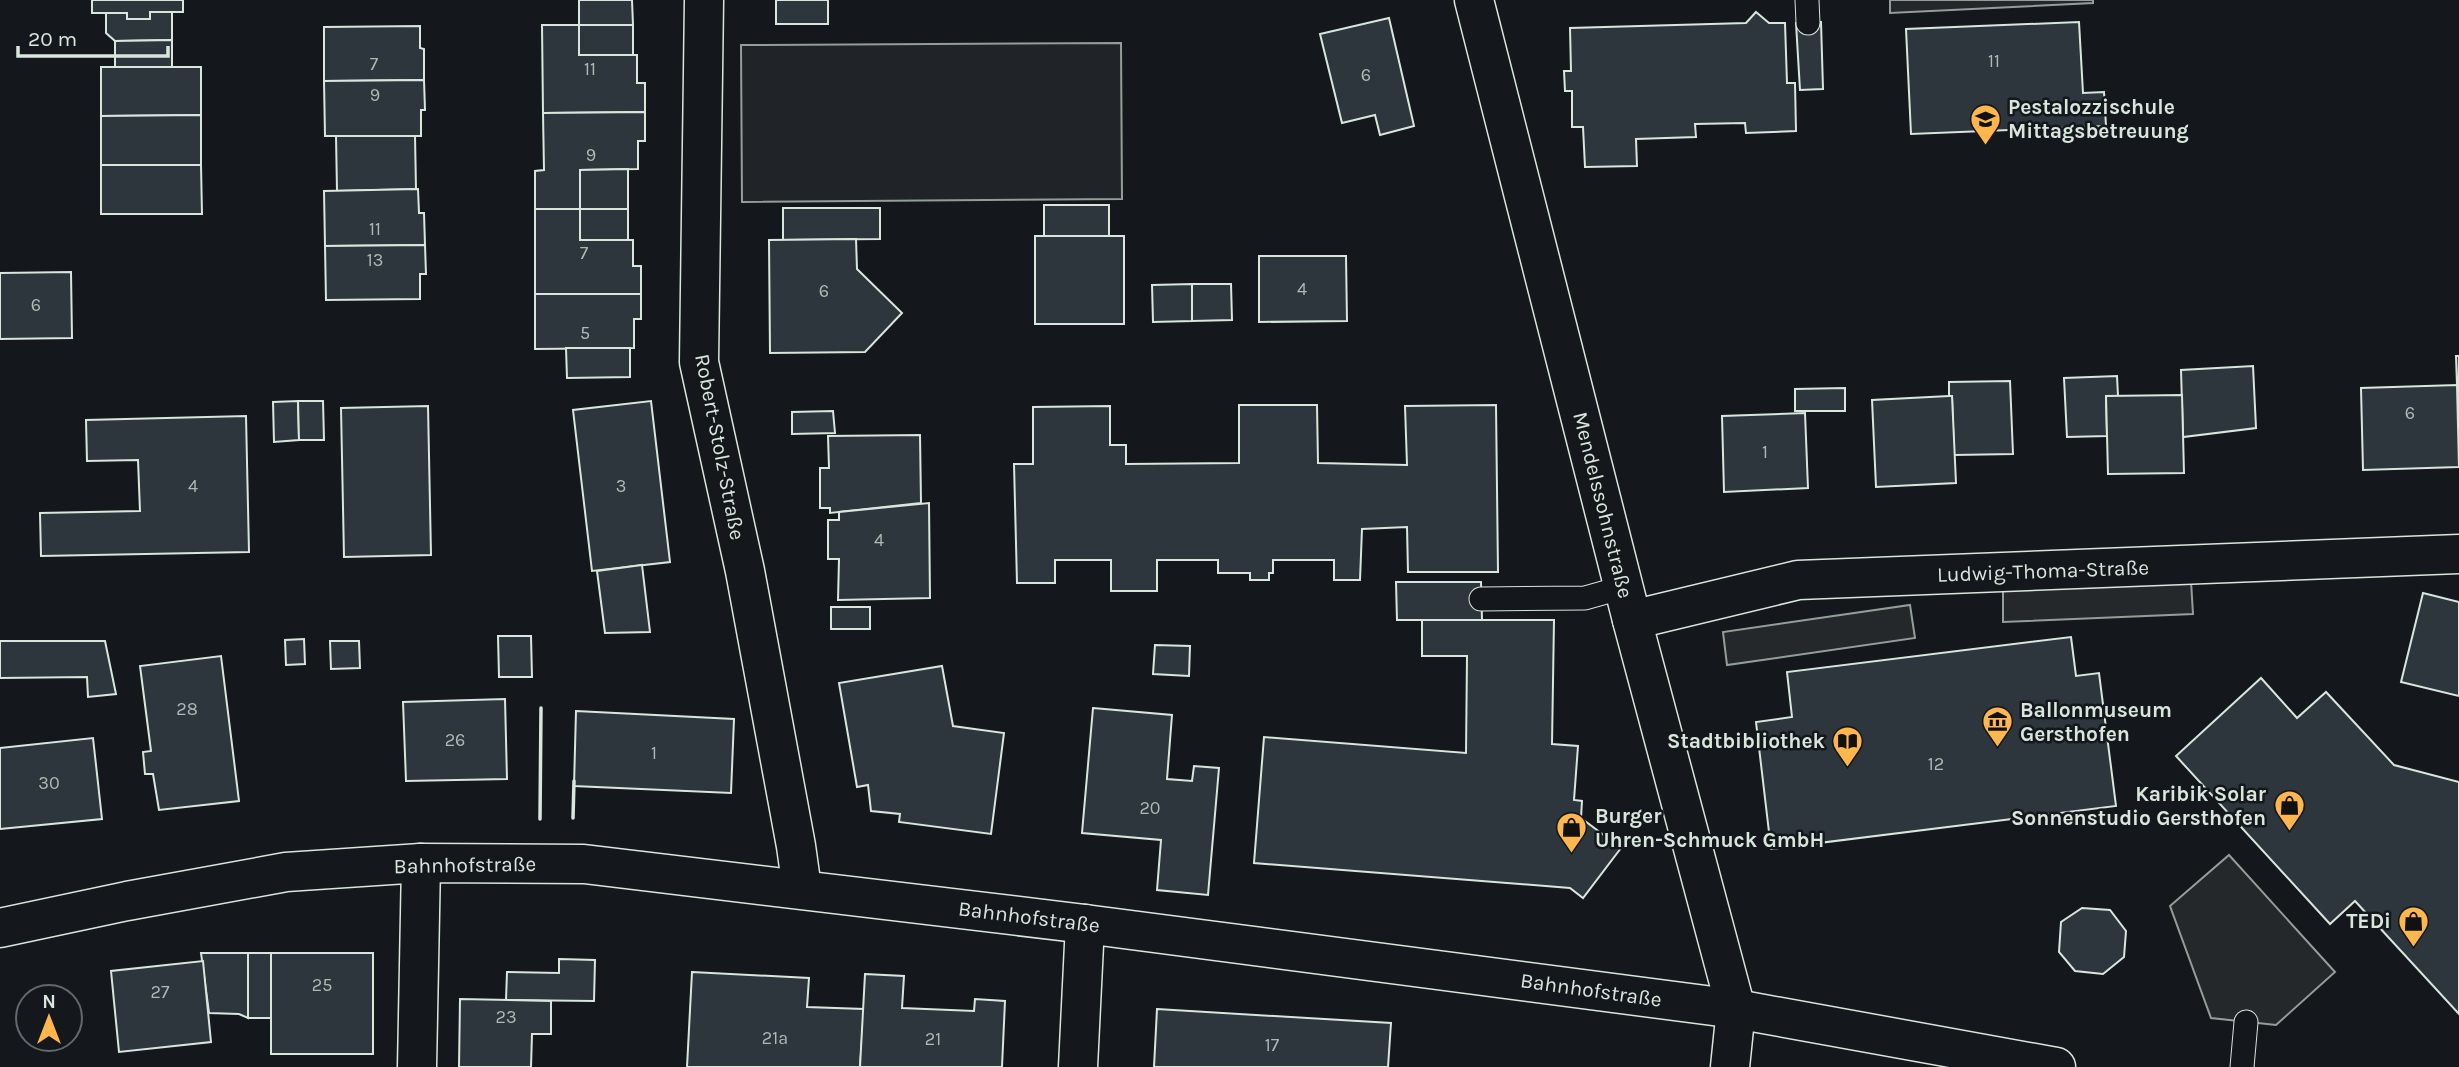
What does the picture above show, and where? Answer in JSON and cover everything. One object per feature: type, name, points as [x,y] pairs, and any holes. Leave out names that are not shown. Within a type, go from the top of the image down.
[{"type":"street","name":"Robert-Stolz-Straße","points":[[704,0],[699,362],[745,571],[802,889]]},
{"type":"street","name":"Mendelssohnstraße","points":[[1474,0],[1628,604],[1736,1009]]},
{"type":"street","name":"Ludwig-Thoma-Straße","points":[[1628,604],[1798,580],[2459,554]]},
{"type":"street","name":"Bahnhofstraße","points":[[0,928],[286,872],[421,863],[584,864],[1085,924],[1736,1009],[2056,1067]]},
{"type":"street","points":[[418,1067],[421,863]]},
{"type":"street","points":[[1078,1067],[1085,924]]},
{"type":"street","points":[[1730,1067],[1736,1009]]},
{"type":"lane","points":[[1481,599],[1585,598],[1628,604]]},
{"type":"lane","points":[[2242,1067],[2246,1022]]},
{"type":"shaded area","points":[[1890,0],[2093,0],[2093,3],[1890,13]]},
{"type":"shaded area","points":[[1121,43],[1122,199],[742,202],[741,45]]},
{"type":"shaded area","points":[[2191,581],[2193,614],[2003,622],[2003,589]]},
{"type":"shaded area","points":[[1910,605],[1915,638],[1727,665],[1723,632]]},
{"type":"shaded area","points":[[2229,855],[2335,972],[2276,1025],[2211,1018],[2170,906]]},
{"type":"building","points":[[92,0],[183,0],[183,12],[150,12],[150,19],[127,19],[127,13],[92,13]]},
{"type":"building","points":[[579,0],[632,0],[633,25],[579,25]]},
{"type":"building","points":[[776,0],[828,0],[828,24],[776,24]]},
{"type":"building","points":[[150,12],[172,12],[172,40],[115,41],[106,33],[106,13],[127,13],[127,19],[150,19]]},
{"type":"building","points":[[1756,12],[1769,23],[1785,23],[1787,83],[1795,83],[1796,131],[1746,133],[1745,123],[1695,124],[1696,137],[1636,139],[1637,166],[1585,167],[1583,127],[1572,127],[1572,91],[1565,91],[1564,71],[1571,71],[1570,28],[1746,23]]},
{"type":"building","points":[[1389,18],[1414,126],[1380,135],[1375,115],[1342,123],[1320,34]]},
{"type":"building","points":[[1821,22],[1823,89],[1800,90],[1796,23]]},
{"type":"building","points":[[2079,22],[2083,93],[2104,92],[2106,126],[1911,134],[1906,29]]},
{"type":"building","points":[[542,25],[579,25],[579,55],[637,55],[637,83],[645,83],[645,112],[543,113]]},
{"type":"building","points":[[579,25],[633,25],[633,55],[579,55]]},
{"type":"building","points":[[420,26],[420,48],[424,49],[424,80],[324,81],[324,27]]},
{"type":"building","points":[[172,40],[172,67],[115,67],[115,41]]},
{"type":"building","points":[[101,67],[201,67],[201,115],[101,116]]},
{"type":"building","points":[[424,80],[425,110],[421,110],[421,136],[325,136],[324,81]]},
{"type":"building","points":[[645,112],[645,141],[638,141],[638,169],[580,170],[580,209],[535,209],[535,171],[544,170],[543,113]]},
{"type":"building","points":[[201,115],[201,165],[101,165],[101,116]]},
{"type":"building","points":[[336,136],[415,136],[416,189],[337,191]]},
{"type":"building","points":[[101,165],[201,165],[202,214],[101,214]]},
{"type":"building","points":[[628,169],[628,209],[580,209],[580,170]]},
{"type":"building","points":[[418,189],[419,213],[424,213],[425,245],[325,246],[324,191]]},
{"type":"building","points":[[1044,205],[1109,205],[1109,236],[1044,236]]},
{"type":"building","points":[[783,208],[880,208],[880,239],[783,240]]},
{"type":"building","points":[[535,209],[580,209],[580,240],[633,240],[633,266],[641,266],[641,294],[535,294]]},
{"type":"building","points":[[580,209],[628,209],[628,240],[580,240]]},
{"type":"building","points":[[1035,236],[1124,236],[1124,324],[1035,324]]},
{"type":"building","points":[[856,239],[857,269],[902,313],[865,352],[770,353],[769,240]]},
{"type":"building","points":[[425,245],[426,274],[420,274],[420,299],[326,300],[325,246]]},
{"type":"building","points":[[1259,256],[1346,256],[1347,321],[1259,322]]},
{"type":"building","points":[[71,272],[72,338],[0,339],[0,273]]},
{"type":"building","points":[[1192,284],[1231,284],[1232,320],[1192,321]]},
{"type":"building","points":[[1192,284],[1192,321],[1153,322],[1152,285]]},
{"type":"building","points":[[535,294],[641,294],[641,319],[634,319],[634,348],[535,349]]},
{"type":"building","points":[[566,348],[630,348],[630,377],[567,378]]},
{"type":"building","points":[[2456,356],[2459,356],[2458,438],[2457,385]]},
{"type":"building","points":[[2253,366],[2256,428],[2183,437],[2181,370]]},
{"type":"building","points":[[2117,376],[2118,396],[2106,396],[2107,436],[2067,437],[2064,378]]},
{"type":"building","points":[[2010,381],[2013,454],[1954,455],[1949,382]]},
{"type":"building","points":[[2457,385],[2459,467],[2363,470],[2361,388]]},
{"type":"building","points":[[1845,388],[1845,411],[1795,411],[1795,389]]},
{"type":"building","points":[[2182,395],[2184,473],[2108,474],[2106,396]]},
{"type":"building","points":[[1952,396],[1956,483],[1876,487],[1872,400]]},
{"type":"building","points":[[298,401],[299,440],[274,442],[273,402]]},
{"type":"building","points":[[298,401],[323,401],[324,440],[299,440]]},
{"type":"building","points":[[651,401],[670,562],[592,571],[573,410]]},
{"type":"building","points":[[1239,405],[1317,405],[1318,463],[1407,465],[1405,406],[1496,405],[1498,572],[1408,572],[1407,527],[1362,529],[1360,580],[1334,580],[1334,560],[1273,560],[1273,573],[1269,573],[1269,580],[1250,580],[1250,573],[1218,573],[1218,560],[1157,560],[1157,591],[1111,591],[1111,560],[1055,560],[1055,583],[1017,583],[1014,464],[1033,464],[1033,407],[1110,406],[1110,445],[1126,445],[1126,464],[1239,463]]},
{"type":"building","points":[[428,406],[431,555],[344,557],[341,408]]},
{"type":"building","points":[[833,411],[835,433],[792,434],[792,412]]},
{"type":"building","points":[[1805,413],[1808,488],[1724,492],[1722,416]]},
{"type":"building","points":[[246,416],[249,552],[41,556],[40,513],[140,511],[138,460],[87,461],[86,420]]},
{"type":"building","points":[[920,435],[921,503],[830,513],[830,508],[820,508],[820,468],[829,468],[828,436]]},
{"type":"building","points":[[929,503],[930,598],[838,600],[839,559],[828,559],[828,520],[839,520],[839,512]]},
{"type":"building","points":[[642,565],[650,632],[605,633],[597,571]]},
{"type":"building","points":[[1396,582],[1481,582],[1482,620],[1397,620]]},
{"type":"building","points":[[2423,593],[2459,602],[2459,696],[2401,682]]},
{"type":"building","points":[[831,607],[870,607],[870,629],[831,629]]},
{"type":"building","points":[[1422,620],[1554,620],[1552,744],[1578,746],[1574,800],[1582,801],[1581,818],[1621,848],[1583,898],[1570,888],[1254,863],[1264,737],[1466,753],[1467,656],[1422,656]]},
{"type":"building","points":[[498,636],[531,636],[532,677],[499,677]]},
{"type":"building","points":[[2071,637],[2076,676],[2099,673],[2116,806],[1771,849],[1756,722],[1792,717],[1787,672]]},
{"type":"building","points":[[304,639],[305,664],[286,665],[285,640]]},
{"type":"building","points":[[0,641],[105,641],[116,694],[88,697],[87,677],[0,678]]},
{"type":"building","points":[[330,641],[359,641],[360,668],[331,669]]},
{"type":"building","points":[[1155,645],[1190,646],[1189,676],[1153,674]]},
{"type":"building","points":[[221,656],[239,801],[159,810],[153,774],[145,774],[143,752],[151,751],[140,666]]},
{"type":"building","points":[[942,666],[953,726],[1004,733],[991,834],[899,822],[900,814],[871,811],[868,785],[857,787],[839,683]]},
{"type":"building","points":[[2261,678],[2297,718],[2326,692],[2394,765],[2459,782],[2459,1014],[2355,901],[2330,924],[2176,756]]},
{"type":"building","points":[[505,699],[507,779],[406,781],[403,702]]},
{"type":"building","points":[[1093,708],[1172,715],[1167,779],[1192,781],[1194,766],[1219,768],[1208,895],[1157,890],[1161,840],[1082,833]]},
{"type":"building","points":[[576,711],[734,719],[731,793],[574,786]]},
{"type":"building","points":[[93,738],[102,819],[0,829],[0,748]]},
{"type":"building","points":[[2082,908],[2110,910],[2126,931],[2124,957],[2103,974],[2075,971],[2059,952],[2061,922]]},
{"type":"building","points":[[201,953],[248,953],[248,1018],[239,1014],[209,1013]]},
{"type":"building","points":[[248,953],[271,953],[271,1018],[248,1018]]},
{"type":"building","points":[[271,953],[373,953],[373,1054],[271,1054]]},
{"type":"building","points":[[559,959],[595,960],[594,1001],[506,1000],[507,972],[559,973]]},
{"type":"building","points":[[203,961],[211,1042],[119,1052],[111,971]]},
{"type":"building","points":[[692,972],[809,978],[807,1007],[864,1009],[860,1067],[687,1067]]},
{"type":"building","points":[[865,974],[904,976],[902,1008],[974,1011],[975,999],[1005,1001],[1002,1067],[860,1067]]},
{"type":"building","points":[[460,999],[551,1001],[551,1034],[532,1034],[531,1067],[459,1067]]},
{"type":"building","points":[[1157,1009],[1391,1023],[1388,1067],[1154,1067]]},
{"type":"wall","points":[[540,819],[541,708]]},
{"type":"wall","points":[[573,818],[574,781]]},
{"type":"place","name":"Pestalozzischule Mittagsbetreuung","points":[[1985,146]]},
{"type":"place","name":"Ballonmuseum Gersthofen","points":[[1997,749]]},
{"type":"place","name":"Stadtbibliothek","points":[[1848,768]]},
{"type":"place","name":"Karibik Solar Sonnenstudio Gersthofen","points":[[2289,833]]},
{"type":"place","name":"Burger Uhren-Schmuck GmbH","points":[[1572,855]]},
{"type":"place","name":"TEDi","points":[[2414,948]]}]
